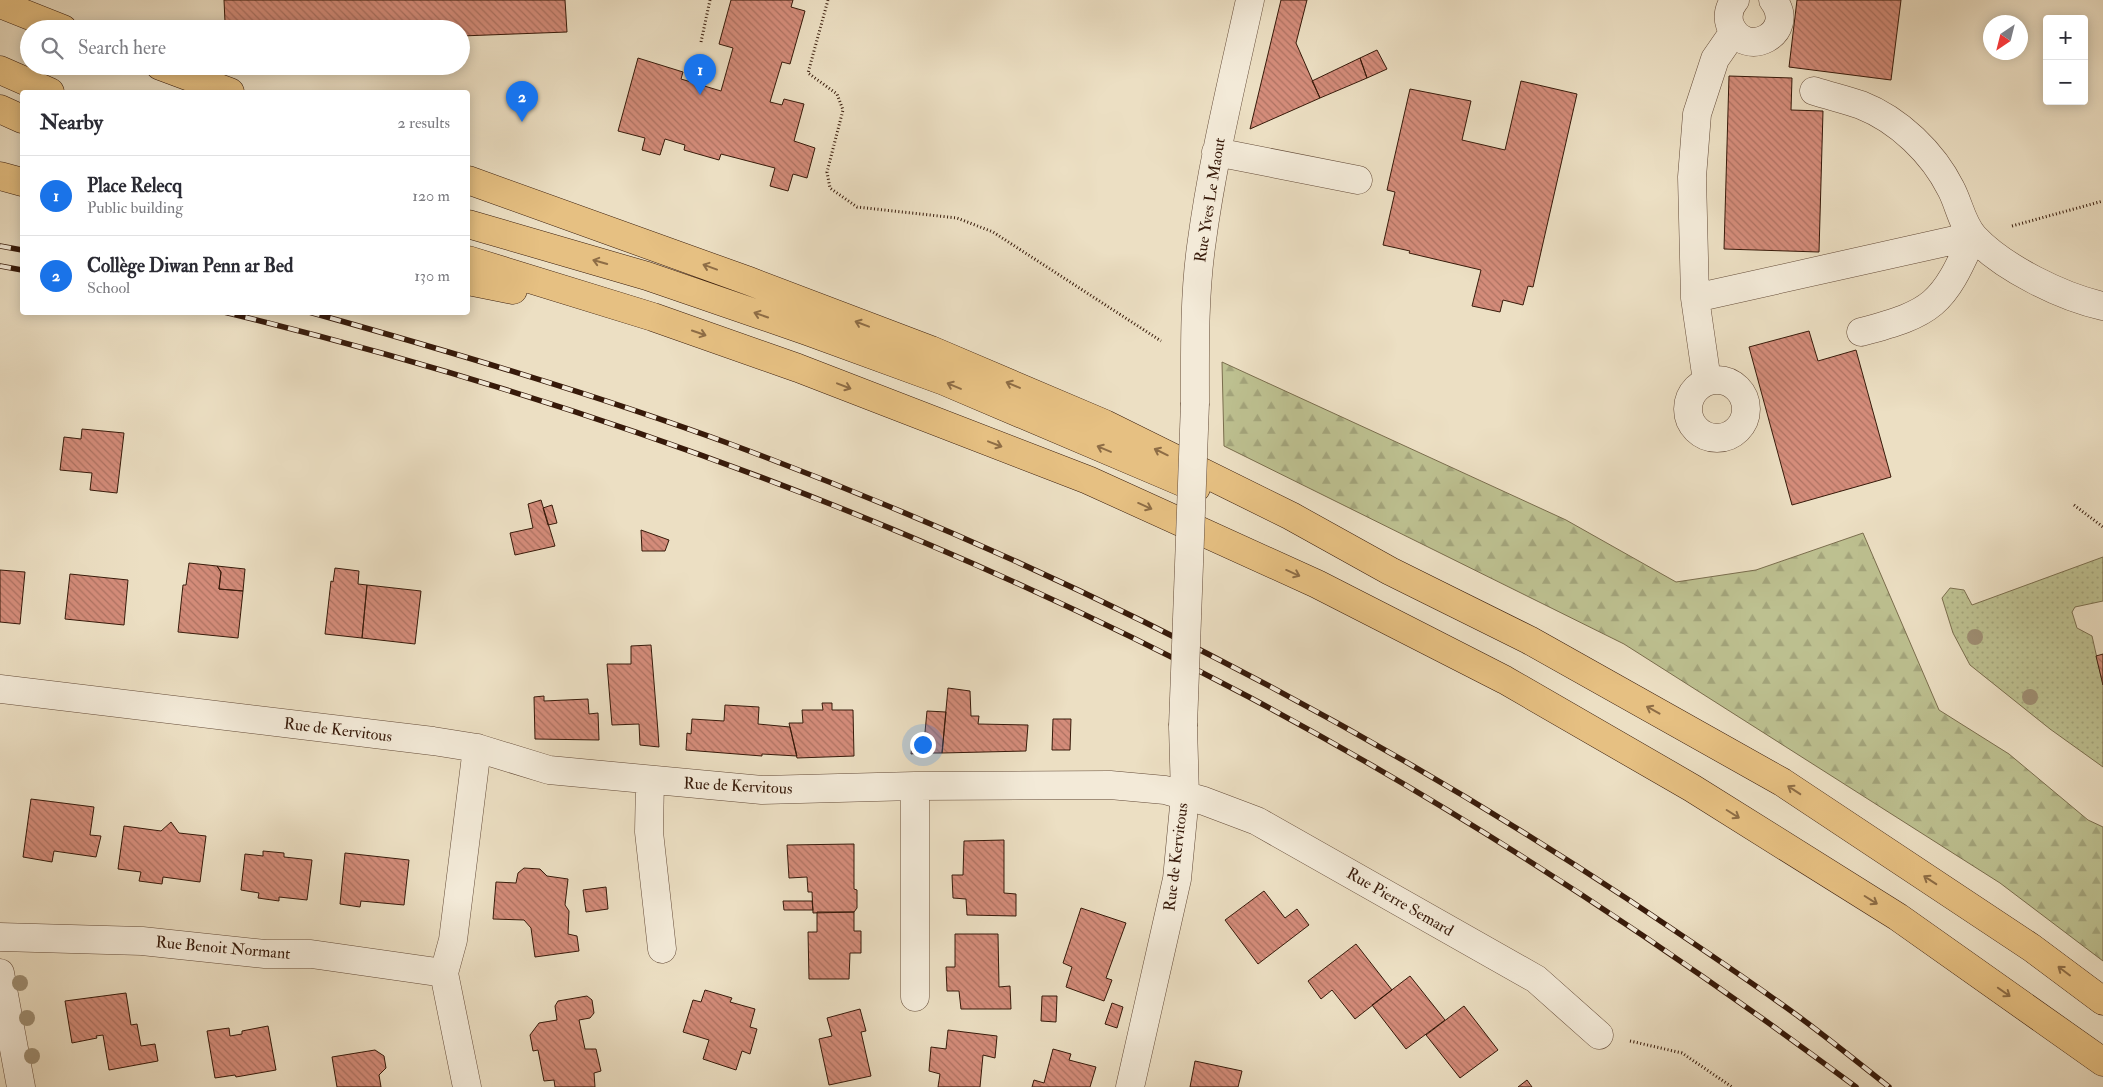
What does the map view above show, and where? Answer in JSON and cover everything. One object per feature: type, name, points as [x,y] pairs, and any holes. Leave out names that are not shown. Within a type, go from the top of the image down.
[{"type":"highway","points":[[0,4],[40,20]]},
{"type":"highway","points":[[0,70],[45,90]]},
{"type":"highway","points":[[184,75],[225,90]]},
{"type":"highway","points":[[0,110],[20,118]]},
{"type":"highway","points":[[0,176],[20,181]]},
{"type":"highway","points":[[470,181],[749,281],[931,350],[1105,424],[1291,516],[1390,571],[1529,640],[1782,782],[2032,948],[2103,1001]]},
{"type":"highway","points":[[470,225],[646,276],[807,331],[944,382],[1390,571]]},
{"type":"highway","points":[[470,261],[654,317],[798,368],[1088,480],[1317,584],[1505,680],[1692,788],[1898,917],[2103,1062]]},
{"type":"highway","points":[[470,281],[654,317]]},
{"type":"street","name":"Rue Yves Le Maout","points":[[1185,796],[1183,726],[1200,249],[1216,152],[1250,0]]},
{"type":"street","points":[[1735,0],[1730,5],[1728,20],[1734,33],[1746,42],[1760,42],[1774,34],[1780,21],[1778,6],[1772,0]]},
{"type":"street","points":[[1707,381],[1695,298],[1692,177],[1697,114],[1715,59],[1734,33]]},
{"type":"street","points":[[1814,91],[1863,106],[1897,125],[1932,158],[1952,189],[1962,216],[1973,236],[2000,258],[2041,284],[2103,306]]},
{"type":"street","points":[[1216,152],[1358,180]]},
{"type":"street","points":[[1695,298],[1973,236]]},
{"type":"street","points":[[1860,332],[1899,322],[1924,311],[1942,295],[1957,272],[1973,236]]},
{"type":"street","name":"Rue de Kervitous","points":[[0,690],[433,741],[477,748],[549,770],[650,780],[762,790],[915,786],[1110,785],[1166,790],[1185,796],[1177,879],[1130,1087]]},
{"type":"street","points":[[467,1087],[444,973],[453,940],[477,748]]},
{"type":"street","points":[[650,780],[649,832],[662,949]]},
{"type":"street","points":[[915,786],[915,997]]},
{"type":"street","name":"Rue Pierre Semard","points":[[1185,796],[1204,801],[1257,821],[1536,979],[1600,1035]]},
{"type":"street","name":"Rue Benoit Normant","points":[[0,937],[142,941],[265,954],[311,954],[444,973]]},
{"type":"street","points":[[0,973],[21,1087]]},
{"type":"path","points":[[701,42],[710,0]]},
{"type":"path","points":[[828,0],[808,73],[837,94],[843,110],[827,172],[830,188],[858,207],[957,218],[993,232],[1159,340],[1195,352]]},
{"type":"path","points":[[1973,236],[2103,201]]},
{"type":"path","points":[[2074,505],[2103,526]]},
{"type":"path","points":[[1600,1035],[1682,1053],[1732,1087]]},
{"type":"green space","points":[[1222,362],[1566,520],[1676,582],[1756,570],[1863,533],[1939,710],[2009,754],[2088,820],[2103,827],[2103,961],[2000,883],[1624,644],[1224,446]]},
{"type":"green space","points":[[2103,557],[2103,601],[2075,607],[2072,612],[2077,628],[2092,636],[2103,685],[2103,767],[2050,729],[1970,665],[1953,633],[1942,598],[1950,588],[1964,590],[1972,605]]},
{"type":"building","points":[[224,0],[565,0],[567,32],[470,36],[470,20],[225,20]]},
{"type":"building","points":[[731,0],[793,0],[791,7],[805,11],[790,64],[782,62],[770,102],[782,105],[784,99],[804,104],[794,141],[815,148],[807,178],[793,174],[788,191],[770,186],[775,168],[721,154],[719,160],[684,150],[685,145],[665,139],[660,155],[642,150],[645,138],[618,131],[638,58],[683,72],[681,79],[721,91],[733,48],[719,44]]},
{"type":"building","points":[[1281,0],[1307,0],[1296,43],[1320,98],[1250,129]]},
{"type":"building","points":[[1797,0],[1901,0],[1891,80],[1789,67]]},
{"type":"building","points":[[1377,50],[1387,69],[1367,78],[1360,58]]},
{"type":"building","points":[[1360,58],[1367,78],[1320,98],[1312,81]]},
{"type":"building","points":[[1729,76],[1792,78],[1791,110],[1823,111],[1819,252],[1724,249]]},
{"type":"building","points":[[1521,81],[1577,94],[1533,287],[1528,286],[1523,305],[1503,300],[1500,312],[1472,306],[1481,270],[1383,245],[1395,192],[1387,190],[1410,89],[1471,101],[1462,140],[1505,150]]},
{"type":"building","points":[[1809,331],[1818,361],[1856,350],[1891,477],[1792,505],[1749,347]]},
{"type":"building","points":[[82,429],[124,433],[117,493],[90,490],[92,473],[60,470],[64,437],[81,439]]},
{"type":"building","points":[[541,500],[555,546],[515,555],[510,533],[533,528],[528,504]]},
{"type":"building","points":[[552,505],[557,523],[548,525],[543,508]]},
{"type":"building","points":[[641,530],[669,540],[665,551],[642,551]]},
{"type":"building","points":[[189,563],[217,566],[221,572],[219,589],[243,591],[238,638],[178,632],[183,585],[186,585]]},
{"type":"building","points":[[217,566],[245,569],[243,591],[219,589],[221,572]]},
{"type":"building","points":[[335,568],[359,571],[358,584],[367,585],[362,638],[325,634],[331,581],[333,582]]},
{"type":"building","points":[[0,570],[25,572],[20,624],[0,622]]},
{"type":"building","points":[[70,574],[128,580],[124,625],[65,619]]},
{"type":"building","points":[[367,585],[421,591],[415,644],[362,638]]},
{"type":"building","points":[[651,645],[659,747],[640,745],[639,724],[612,725],[607,664],[631,664],[631,646]]},
{"type":"building","points":[[2103,654],[2103,685],[2096,656]]},
{"type":"building","points":[[948,688],[970,691],[971,716],[979,716],[978,724],[1028,725],[1026,751],[942,753]]},
{"type":"building","points":[[544,696],[544,701],[588,699],[589,714],[598,713],[599,740],[535,739],[534,697]]},
{"type":"building","points":[[822,703],[832,703],[832,710],[853,710],[854,756],[797,758],[789,723],[803,723],[802,710],[823,710]]},
{"type":"building","points":[[725,705],[759,707],[758,724],[790,727],[797,756],[762,754],[762,756],[686,750],[687,733],[691,734],[692,719],[724,721]]},
{"type":"building","points":[[927,711],[946,712],[942,753],[923,753]]},
{"type":"building","points":[[1053,719],[1071,719],[1070,750],[1052,750]]},
{"type":"building","points":[[912,744],[919,745],[919,753],[911,754]]},
{"type":"building","points":[[31,799],[94,807],[90,835],[101,836],[96,857],[54,851],[52,862],[23,857]]},
{"type":"building","points":[[171,822],[179,833],[206,836],[200,882],[163,877],[162,884],[139,881],[141,872],[118,869],[124,826],[161,831]]},
{"type":"building","points":[[1004,840],[1004,893],[1016,894],[1016,916],[967,915],[966,899],[953,898],[952,875],[963,875],[964,841]]},
{"type":"building","points":[[854,844],[854,889],[857,890],[857,908],[854,912],[813,913],[812,892],[808,892],[807,877],[789,878],[787,845]]},
{"type":"building","points":[[263,851],[284,853],[284,857],[312,860],[307,900],[279,897],[279,901],[258,898],[259,893],[241,890],[245,854],[263,856]]},
{"type":"building","points":[[345,853],[409,860],[404,905],[361,901],[360,907],[340,904]]},
{"type":"building","points":[[524,868],[540,869],[547,876],[568,879],[565,905],[569,911],[568,934],[577,936],[579,951],[535,957],[531,928],[524,920],[493,919],[496,882],[516,883],[518,873]]},
{"type":"building","points":[[606,887],[608,909],[586,912],[583,890]]},
{"type":"building","points":[[1264,891],[1285,918],[1297,909],[1309,925],[1258,964],[1225,920]]},
{"type":"building","points":[[783,901],[812,901],[813,910],[784,910]]},
{"type":"building","points":[[1081,908],[1126,923],[1106,978],[1112,980],[1104,1001],[1066,987],[1072,967],[1063,963]]},
{"type":"building","points":[[817,912],[854,912],[854,931],[861,931],[861,953],[850,953],[849,979],[809,979],[808,932],[817,932]]},
{"type":"building","points":[[955,934],[998,934],[999,987],[1010,986],[1011,1009],[961,1009],[959,991],[947,991],[946,967],[955,967]]},
{"type":"building","points":[[1356,944],[1392,990],[1355,1019],[1332,990],[1321,999],[1308,981]]},
{"type":"building","points":[[1410,976],[1445,1020],[1406,1049],[1372,1005]]},
{"type":"building","points":[[705,990],[732,998],[730,1002],[755,1009],[750,1027],[757,1029],[750,1054],[742,1051],[736,1070],[703,1059],[709,1040],[683,1032],[693,1000],[701,1002]]},
{"type":"building","points":[[126,993],[131,1025],[137,1024],[141,1046],[155,1044],[158,1061],[109,1070],[103,1035],[72,1043],[65,1001]]},
{"type":"building","points":[[587,996],[592,1000],[594,1013],[590,1018],[579,1020],[585,1049],[596,1049],[601,1071],[594,1073],[595,1087],[555,1087],[554,1080],[544,1081],[538,1050],[533,1051],[530,1035],[539,1023],[557,1020],[555,1006],[558,1001]]},
{"type":"building","points":[[1042,996],[1057,996],[1056,1022],[1041,1021]]},
{"type":"building","points":[[1112,1003],[1123,1007],[1117,1028],[1105,1024]]},
{"type":"building","points":[[1464,1006],[1498,1050],[1460,1078],[1426,1035]]},
{"type":"building","points":[[860,1009],[866,1031],[861,1032],[871,1076],[829,1085],[819,1039],[832,1036],[827,1018]]},
{"type":"building","points":[[268,1026],[276,1070],[236,1077],[235,1075],[215,1078],[207,1031],[229,1028],[230,1036],[242,1034],[242,1031]]},
{"type":"building","points":[[948,1030],[997,1036],[995,1058],[983,1055],[980,1087],[938,1087],[940,1074],[929,1071],[931,1047],[946,1049]]},
{"type":"building","points":[[1053,1049],[1071,1054],[1069,1060],[1096,1067],[1090,1087],[1032,1087],[1034,1080],[1044,1083]]},
{"type":"building","points":[[375,1050],[384,1056],[386,1068],[379,1075],[381,1087],[337,1087],[332,1057]]},
{"type":"building","points":[[1195,1061],[1242,1071],[1238,1087],[1190,1087]]},
{"type":"building","points":[[1527,1080],[1532,1087],[1518,1087]]},
{"type":"railway","points":[[0,246],[20,250]]},
{"type":"railway","points":[[0,266],[20,270]]},
{"type":"railway","points":[[236,315],[357,346],[488,384],[619,427],[748,473],[876,523],[1002,577],[1127,635],[1249,697],[1328,740],[1483,832],[1560,880],[1710,981],[1856,1087]]},
{"type":"railway","points":[[320,315],[523,374],[733,445],[967,539],[1194,647],[1306,706],[1415,767],[1523,832],[1629,900],[1756,986],[1810,1025],[1889,1087]]},
{"type":"place","name":"Place Relecq","points":[[700,95]]},
{"type":"place","name":"Collège Diwan Penn ar Bed","points":[[522,122]]}]
